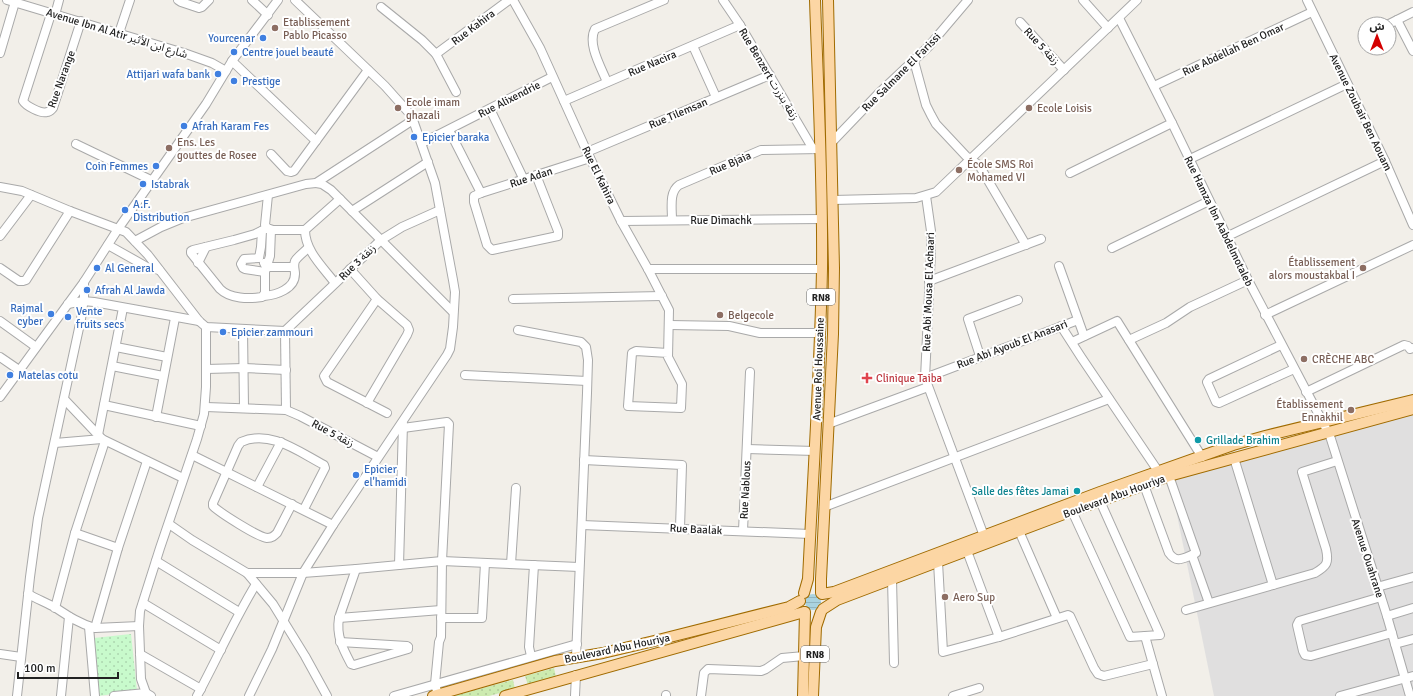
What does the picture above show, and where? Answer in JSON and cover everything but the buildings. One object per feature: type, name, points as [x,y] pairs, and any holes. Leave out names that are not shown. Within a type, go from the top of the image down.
[{"type":"main road","name":"Avenue Roi Houssaine","points":[[802,597],[808,579],[815,451],[822,269],[822,219],[817,149],[815,0]]},
{"type":"main road","name":"Avenue Roi Houssaine","points":[[822,593],[834,268],[834,200],[828,0]]},
{"type":"main road","name":"Boulevard Abu Houriya","points":[[822,611],[837,600],[1019,530],[1169,476],[1328,432],[1361,418],[1413,400]]},
{"type":"main road","name":"Boulevard Abu Houriya","points":[[822,593],[834,592],[1158,471],[1233,445],[1322,422],[1361,418],[1413,409]]},
{"type":"main road","points":[[802,597],[811,590],[822,593]]},
{"type":"main road","name":"RN8","points":[[813,696],[816,627],[826,601],[822,593]]},
{"type":"main road","name":"Boulevard Abu Houriya","points":[[438,694],[555,662],[625,648],[774,611],[789,607],[802,597]]},
{"type":"main road","name":"RN8","points":[[802,597],[801,607],[805,612],[803,696]]},
{"type":"main road","points":[[805,612],[813,615],[822,611]]},
{"type":"main road","name":"Boulevard Abu Houriya","points":[[504,696],[805,612]]},
{"type":"street","points":[[53,14],[60,0]]},
{"type":"street","points":[[119,33],[130,0]]},
{"type":"street","points":[[178,0],[199,8],[209,0]]},
{"type":"street","points":[[252,0],[268,15]]},
{"type":"street","points":[[0,397],[84,282],[118,229],[206,104],[232,61],[278,0]]},
{"type":"street","points":[[248,696],[284,621],[303,573],[332,525],[447,355],[452,337],[455,292],[453,280],[440,210],[428,162],[413,120],[410,114],[368,70],[295,0]]},
{"type":"street","name":"Rue Kahira","points":[[436,54],[509,0]]},
{"type":"street","name":"Rue El Kahira","points":[[513,0],[536,41],[588,155],[669,310],[670,325],[668,353]]},
{"type":"street","points":[[607,82],[592,42],[592,34],[595,29],[664,0]]},
{"type":"street","name":"Rue Benzert زنقة بنزرت","points":[[723,0],[817,149]]},
{"type":"street","name":"Rue Salmane El Farissi","points":[[832,142],[878,94],[929,46],[968,0]]},
{"type":"street","points":[[1083,0],[1108,28]]},
{"type":"street","points":[[834,200],[905,199],[926,196],[936,192],[1137,0]]},
{"type":"street","name":"Avenue Zoubair Ben Aouam","points":[[1307,0],[1385,161],[1413,225]]},
{"type":"street","points":[[0,53],[11,1]]},
{"type":"street","name":"Avenue Ibn Al Atir شارع ابن الأثير","points":[[11,1],[184,53],[212,63],[226,71]]},
{"type":"street","points":[[381,7],[422,40],[436,54],[456,92]]},
{"type":"street","name":"Rue Abdellah Ben Omar","points":[[1154,86],[1312,12]]},
{"type":"street","points":[[1413,12],[1397,20],[1413,51]]},
{"type":"street","name":"Rue Narange","points":[[53,14],[23,101],[26,105],[45,112],[53,108],[81,21]]},
{"type":"street","name":"Rue Hamza Ibn Aabdelmotaleb","points":[[1119,18],[1172,122],[1226,237],[1322,422]]},
{"type":"street","name":"Rue 5 زنقة","points":[[1020,22],[1064,70]]},
{"type":"street","name":"Rue Nacira","points":[[564,101],[740,25]]},
{"type":"street","points":[[693,46],[716,97]]},
{"type":"street","points":[[232,61],[316,141]]},
{"type":"street","points":[[914,61],[926,105],[936,124],[979,165],[1026,245]]},
{"type":"street","points":[[271,154],[287,171],[291,172],[296,169],[368,70]]},
{"type":"street","name":"Rue Tilemsan","points":[[588,155],[716,97],[770,75]]},
{"type":"street","name":"Rue Alixendrie","points":[[422,143],[552,77]]},
{"type":"street","points":[[1190,159],[1347,84]]},
{"type":"street","points":[[490,108],[524,180]]},
{"type":"street","points":[[316,183],[413,120]]},
{"type":"street","points":[[1070,173],[1172,122]]},
{"type":"street","points":[[449,130],[477,196],[487,245],[492,250],[558,236],[558,231],[536,176]]},
{"type":"street","points":[[76,144],[152,180]]},
{"type":"street","name":"Rue Bjaia","points":[[672,220],[672,193],[674,188],[679,185],[761,150],[817,149]]},
{"type":"street","name":"Rue Adan","points":[[477,196],[536,176],[588,155]]},
{"type":"street","points":[[1226,237],[1385,161]]},
{"type":"street","points":[[352,211],[428,162]]},
{"type":"street","points":[[135,241],[160,227],[183,218],[306,184],[322,184],[331,190],[453,312]]},
{"type":"street","points":[[0,187],[14,189],[31,195],[126,232],[159,270],[199,321],[206,327],[286,331],[286,410]]},
{"type":"street","points":[[0,236],[31,195]]},
{"type":"street","points":[[264,296],[266,270],[270,256],[265,225],[268,195]]},
{"type":"street","name":"Rue Abi Mousa El Achaari","points":[[926,196],[931,231],[925,378],[984,536]]},
{"type":"street","points":[[308,248],[297,258],[294,263],[295,278],[288,287],[280,292],[259,298],[229,295],[223,292],[198,263],[191,251],[266,230],[305,230],[340,199]]},
{"type":"street","points":[[1112,248],[1209,201]]},
{"type":"street","name":"Rue 3 زنقة","points":[[286,331],[381,240],[402,227],[440,210]]},
{"type":"street","points":[[0,268],[19,281],[22,282],[27,280],[70,211]]},
{"type":"street","name":"Rue Dimachk","points":[[621,220],[822,219]]},
{"type":"street","points":[[266,230],[259,258],[266,270]]},
{"type":"street","points":[[305,230],[308,248],[335,283]]},
{"type":"street","points":[[929,281],[1041,239]]},
{"type":"street","points":[[108,245],[147,267],[159,270]]},
{"type":"street","points":[[1266,315],[1413,245]]},
{"type":"street","points":[[198,263],[206,247]]},
{"type":"street","points":[[259,258],[244,259],[242,262],[243,268],[248,270],[294,268]]},
{"type":"street","points":[[1059,266],[1084,336]]},
{"type":"street","points":[[648,269],[822,269]]},
{"type":"street","points":[[350,270],[378,299],[407,325],[409,330],[408,335],[367,403]]},
{"type":"street","points":[[1129,340],[1166,323],[1190,307],[1248,280]]},
{"type":"street","points":[[17,696],[38,518],[84,301],[84,282]]},
{"type":"street","points":[[512,299],[662,296]]},
{"type":"street","points":[[378,299],[324,376],[327,382],[387,413]]},
{"type":"street","points":[[980,356],[968,319],[1018,300]]},
{"type":"street","points":[[68,304],[84,301],[94,302],[174,318],[199,321]]},
{"type":"street","points":[[55,608],[102,439],[104,405],[123,308]]},
{"type":"street","points":[[156,417],[174,318]]},
{"type":"street","name":"Rue Abi Ayoub El Anasari","points":[[925,378],[1078,320]]},
{"type":"street","points":[[0,321],[36,347]]},
{"type":"street","points":[[1072,342],[1117,321],[1202,457]]},
{"type":"street","points":[[670,325],[729,326],[754,332],[820,333]]},
{"type":"street","points":[[1061,326],[1158,471]]},
{"type":"street","points":[[114,696],[148,694],[141,679],[139,626],[140,611],[183,478],[192,455],[206,407],[206,327]]},
{"type":"street","points":[[243,329],[244,408]]},
{"type":"street","points":[[518,330],[584,343],[586,347],[587,381],[576,657]]},
{"type":"street","points":[[1281,344],[1209,379],[1207,382],[1216,402],[1219,403],[1294,369]]},
{"type":"street","points":[[1306,392],[1404,344],[1412,351]]},
{"type":"street","points":[[116,346],[167,357]]},
{"type":"street","points":[[636,351],[668,353],[670,361],[682,384],[681,408],[628,406],[632,353],[636,351]]},
{"type":"street","points":[[0,357],[19,370]]},
{"type":"street","points":[[112,366],[163,376]]},
{"type":"street","points":[[206,369],[244,368],[286,370]]},
{"type":"street","name":"Rue Nablous","points":[[743,531],[750,372]]},
{"type":"street","points":[[464,375],[587,381]]},
{"type":"street","points":[[828,424],[928,387]]},
{"type":"street","points":[[64,399],[102,439],[183,478]]},
{"type":"street","points":[[824,507],[1109,399]]},
{"type":"street","points":[[104,405],[201,426]]},
{"type":"street","name":"Rue 5 زنقة","points":[[206,407],[286,410],[378,457]]},
{"type":"street","points":[[399,565],[403,419]]},
{"type":"street","points":[[403,428],[447,422],[449,424],[442,561],[441,637],[443,642],[438,694]]},
{"type":"street","name":"Avenue Ouahrane","points":[[1322,422],[1328,432],[1395,644],[1409,677],[1410,696]]},
{"type":"street","points":[[55,443],[102,439]]},
{"type":"street","points":[[292,504],[274,536],[270,538],[259,535],[213,506],[213,503],[241,442],[256,439],[267,439],[281,442],[325,467],[304,509]]},
{"type":"street","points":[[257,487],[281,442]]},
{"type":"street","name":"Rue Nablous","points":[[747,449],[815,451]]},
{"type":"street","points":[[192,455],[304,509],[332,525]]},
{"type":"street","points":[[1234,458],[1273,585]]},
{"type":"street","points":[[584,460],[682,465],[680,528]]},
{"type":"street","points":[[95,696],[92,627],[147,461]]},
{"type":"street","points":[[1186,610],[1315,573],[1324,568],[1328,562],[1326,549],[1302,472],[1337,461]]},
{"type":"street","points":[[1144,485],[1172,558],[1176,560],[1195,554],[1196,552],[1169,476]]},
{"type":"street","points":[[511,564],[516,488]]},
{"type":"street","points":[[1072,511],[1130,637],[1160,635],[1100,501]]},
{"type":"street","points":[[169,524],[192,540],[247,573],[273,604],[305,656],[327,696]]},
{"type":"street","name":"Rue Baalak","points":[[582,525],[810,534]]},
{"type":"street","points":[[1019,530],[1057,618]]},
{"type":"street","points":[[75,533],[118,548]]},
{"type":"street","points":[[967,551],[998,637]]},
{"type":"street","points":[[1192,555],[1209,603]]},
{"type":"street","points":[[156,561],[239,612]]},
{"type":"street","points":[[247,573],[303,573],[356,570],[442,561],[579,567]]},
{"type":"street","points":[[938,562],[943,652],[998,637],[1066,615],[1070,616],[1098,674],[1104,676],[1153,664]]},
{"type":"street","points":[[340,618],[441,614],[482,618],[485,563]]},
{"type":"street","points":[[531,656],[529,647],[534,565]]},
{"type":"street","points":[[340,642],[407,646],[408,649],[354,665],[351,664],[340,642],[338,626],[356,570]]},
{"type":"street","points":[[1377,587],[1413,577]]},
{"type":"street","points":[[892,579],[894,663]]},
{"type":"street","points":[[140,654],[199,692],[222,650],[239,612],[256,584]]},
{"type":"street","points":[[28,594],[69,617],[92,627],[139,626]]},
{"type":"street","points":[[1381,597],[1299,621],[1297,625],[1303,651],[1306,655],[1311,656],[1392,632]]},
{"type":"street","points":[[143,603],[222,650]]},
{"type":"street","points":[[1387,616],[1413,608]]},
{"type":"street","points":[[61,696],[69,617]]},
{"type":"street","points":[[1145,636],[1162,696]]},
{"type":"street","points":[[1395,644],[1413,639]]},
{"type":"street","points":[[394,696],[577,644]]},
{"type":"street","points":[[0,654],[21,657]]},
{"type":"street","points":[[701,696],[704,673],[708,669],[761,671],[782,658],[804,656]]},
{"type":"street","points":[[575,696],[576,676]]},
{"type":"street","points":[[1340,696],[1351,695],[1409,677]]},
{"type":"street","points":[[952,696],[979,688]]},
{"type":"shaded area","points":[[1413,412],[1413,696],[1214,696],[1169,476]]},
{"type":"green space","points":[[131,634],[137,691],[98,696],[94,638]]},
{"type":"green space","points":[[554,668],[556,677],[528,685],[525,676]]},
{"type":"green space","points":[[513,680],[515,689],[489,696],[453,696]]},
{"type":"water","points":[[810,594],[816,594],[821,599],[819,608],[816,610],[810,610],[805,605],[805,599]]},
{"type":"place","name":"Etablissement Pablo Picasso","points":[[275,28]]},
{"type":"place","name":"Yourcenar","points":[[263,38]]},
{"type":"place","name":"Centre jouel beauté","points":[[234,52]]},
{"type":"place","name":"Attijari wafa bank","points":[[218,74]]},
{"type":"place","name":"Prestige","points":[[234,81]]},
{"type":"place","name":"Ecole imam ghazali","points":[[398,108]]},
{"type":"place","name":"Ecole Loisis","points":[[1029,108]]},
{"type":"place","name":"Afrah Karam Fes","points":[[184,126]]},
{"type":"place","name":"Epicier baraka","points":[[414,137]]},
{"type":"place","name":"Ens. Les gouttes de Rosee","points":[[169,148]]},
{"type":"place","name":"Coin Femmes","points":[[156,166]]},
{"type":"place","name":"École SMS Roi Mohamed VI","points":[[959,170]]},
{"type":"place","name":"Istabrak","points":[[143,184]]},
{"type":"place","name":"A.F. Distribution","points":[[125,210]]},
{"type":"place","name":"Al General","points":[[97,268]]},
{"type":"place","name":"Établissement alors moustakbal I","points":[[1363,268]]},
{"type":"place","name":"Afrah Al Jawda","points":[[87,290]]},
{"type":"place","name":"Rajmal cyber","points":[[51,314]]},
{"type":"place","name":"Belgecole","points":[[720,315]]},
{"type":"place","name":"Vente fruits secs","points":[[68,317]]},
{"type":"place","name":"Epicier zammouri","points":[[223,332]]},
{"type":"place","name":"CRÈCHE ABC","points":[[1304,359]]},
{"type":"place","name":"Matelas cotu","points":[[10,375]]},
{"type":"place","name":"Clinique Taiba","points":[[867,378]]},
{"type":"place","name":"Établissement Ennakhil","points":[[1351,410]]},
{"type":"place","name":"Grillade Brahim","points":[[1198,440]]},
{"type":"place","name":"Epicier el'hamidi","points":[[356,475]]},
{"type":"place","name":"Salle des fêtes Jamai","points":[[1077,491]]},
{"type":"place","name":"Aero Sup","points":[[945,597]]}]
